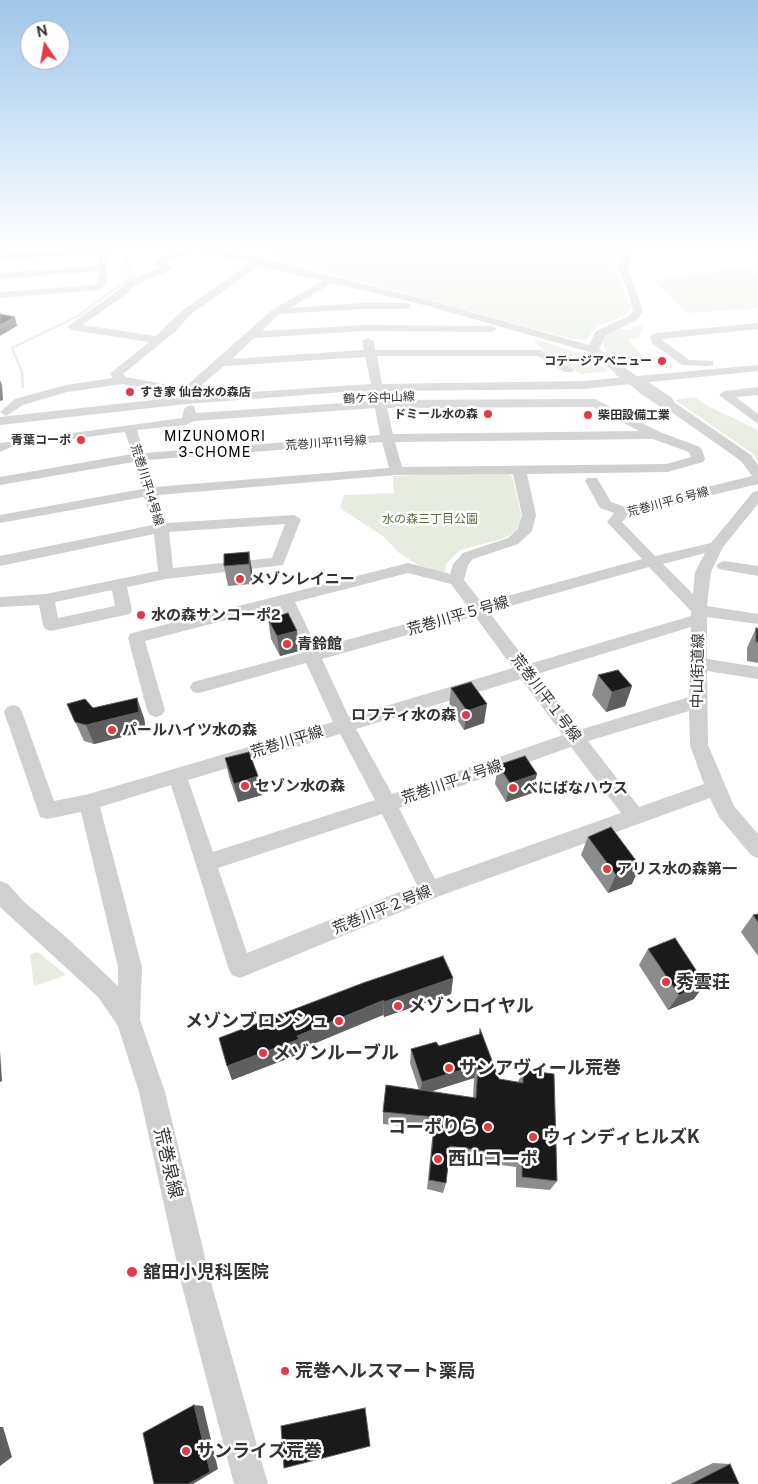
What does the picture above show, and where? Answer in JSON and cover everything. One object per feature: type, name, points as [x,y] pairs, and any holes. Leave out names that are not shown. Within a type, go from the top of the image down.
[{"type":"street","points":[[86,317],[72,327],[158,340]]},
{"type":"street","points":[[183,317],[116,374],[122,380],[188,405]]},
{"type":"street","points":[[0,448],[130,427],[186,421],[188,405],[222,363],[270,317]]},
{"type":"street","points":[[475,317],[593,350],[620,371],[746,458],[758,475]]},
{"type":"street","points":[[593,350],[600,333],[634,317]]},
{"type":"street","points":[[758,326],[655,336],[656,341],[686,363],[758,358]]},
{"type":"street","points":[[251,335],[364,328],[513,329]]},
{"type":"street","points":[[364,328],[380,395],[387,438],[398,471]]},
{"type":"street","points":[[222,363],[371,353],[540,353],[568,370]]},
{"type":"street","points":[[3,416],[583,385],[758,368]]},
{"type":"street","name":"鶴ケ谷中山線","points":[[380,395],[626,394],[758,379]]},
{"type":"street","points":[[3,416],[19,402],[66,389],[122,380]]},
{"type":"street","points":[[758,391],[725,395],[758,420]]},
{"type":"street","points":[[0,431],[188,405],[380,395],[595,403],[654,435],[695,450],[698,459],[668,468],[519,468],[398,471],[149,492],[0,519]]},
{"type":"street","name":"荒巻川平14号線","points":[[130,427],[161,528],[166,574]]},
{"type":"street","name":"荒巻川平11号線","points":[[0,481],[138,457],[387,438],[654,435]]},
{"type":"street","points":[[156,710],[136,638],[286,601],[408,568],[456,580],[461,564],[468,556],[514,541],[525,531],[529,515],[519,468]]},
{"type":"street","name":"荒巻川平６号線","points":[[699,615],[614,522],[624,512],[751,480],[758,480]]},
{"type":"street","points":[[592,481],[605,505],[624,512]]},
{"type":"street","name":"中山街道線","points":[[758,495],[716,546],[703,572],[699,615],[698,664],[699,746],[726,811],[758,849]]},
{"type":"street","points":[[0,561],[161,528],[294,519],[278,562],[166,574],[46,599],[0,602]]},
{"type":"street","name":"荒巻川平５号線","points":[[199,687],[313,657],[650,562],[716,546]]},
{"type":"street","points":[[724,566],[758,570]]},
{"type":"street","name":"荒巻川平１号線","points":[[456,580],[634,816]]},
{"type":"street","points":[[46,599],[51,625],[60,624],[124,610],[119,584]]},
{"type":"street","points":[[286,601],[344,725],[387,804],[430,890]]},
{"type":"street","points":[[699,615],[758,619]]},
{"type":"street","name":"荒巻川平線","points":[[13,712],[47,811],[89,802],[526,671],[699,615]]},
{"type":"street","points":[[698,664],[758,673]]},
{"type":"street","name":"荒巻川平４号線","points":[[205,863],[387,804],[576,738],[698,701]]},
{"type":"street","name":"荒巻川平２号線","points":[[177,775],[240,967],[430,890],[715,788]]},
{"type":"street","points":[[89,802],[130,967],[128,1020]]},
{"type":"street","name":"荒巻泉線","points":[[0,890],[16,909],[57,943],[106,989],[128,1020],[152,1092],[197,1286],[247,1483]]},
{"type":"green space","points":[[492,317],[620,317],[598,326],[586,340],[572,339]]},
{"type":"green space","points":[[645,324],[639,337],[628,340],[648,362],[623,367],[608,354],[602,342],[604,336],[607,332],[618,328],[628,330]]},
{"type":"green space","points":[[532,338],[590,357],[609,371],[581,374],[545,353]]},
{"type":"green space","points":[[695,397],[706,405],[758,430],[758,461],[752,453],[675,400]]},
{"type":"green space","name":"水の森三丁目公園","points":[[507,471],[512,476],[521,514],[520,525],[515,532],[502,539],[460,550],[446,564],[445,573],[421,567],[398,552],[384,537],[340,508],[344,495],[394,493],[393,476]]},
{"type":"green space","points":[[38,952],[66,975],[34,986],[30,954]]},
{"type":"building","points":[[0,317],[15,317],[0,325]]},
{"type":"building","points":[[249,552],[249,564],[224,566],[224,554]]},
{"type":"building","points":[[288,613],[297,631],[277,636],[268,619]]},
{"type":"building","points":[[756,628],[758,629],[758,642],[756,642]]},
{"type":"building","points":[[618,670],[632,686],[612,692],[598,675]]},
{"type":"building","points":[[471,682],[487,704],[467,711],[451,688]]},
{"type":"building","points":[[137,698],[139,712],[86,725],[75,722],[67,704],[85,699],[93,708]]},
{"type":"building","points":[[249,752],[258,776],[234,784],[225,758]]},
{"type":"building","points":[[525,756],[537,774],[510,783],[498,765]]},
{"type":"building","points":[[611,827],[640,866],[616,875],[588,837]]},
{"type":"building","points":[[758,914],[758,922],[753,915]]},
{"type":"building","points":[[675,938],[705,984],[679,995],[648,949]]},
{"type":"building","points":[[443,956],[453,978],[384,1002],[384,1000],[297,1036],[299,1039],[227,1066],[219,1038],[363,983]]},
{"type":"building","points":[[480,1029],[499,1079],[523,1083],[523,1070],[554,1074],[557,1181],[522,1177],[522,1157],[450,1146],[446,1183],[429,1180],[435,1117],[383,1112],[386,1085],[476,1098],[478,1065],[422,1082],[411,1049],[436,1042],[439,1046],[480,1034]]},
{"type":"building","name":"サンライズ荒巻","points":[[194,1405],[210,1472],[188,1484],[154,1484],[143,1433]]},
{"type":"building","points":[[365,1408],[370,1446],[284,1468],[281,1426]]},
{"type":"building","points":[[730,1464],[739,1484],[691,1484]]},
{"type":"waterway","points":[[23,387],[22,372],[12,348],[75,317]]},
{"type":"place","name":"コテージアベニュー","points":[[662,361]]},
{"type":"place","name":"すき家 仙台水の森店","points":[[130,392]]},
{"type":"place","name":"ドミール水の森","points":[[488,414]]},
{"type":"place","name":"柴田設備工業","points":[[588,415]]},
{"type":"place","name":"青葉コーポ","points":[[81,440]]},
{"type":"place","name":"メゾンレイニー","points":[[240,579]]},
{"type":"place","name":"水の森サンコーポ2","points":[[141,615]]},
{"type":"place","name":"青鈴館","points":[[287,644]]},
{"type":"place","name":"ロフティ水の森","points":[[466,715]]},
{"type":"place","name":"パールハイツ水の森","points":[[112,730]]},
{"type":"place","name":"セゾン水の森","points":[[245,786]]},
{"type":"place","name":"べにばなハウス","points":[[513,788]]},
{"type":"place","name":"アリス水の森第一","points":[[607,869]]},
{"type":"place","name":"秀雲荘","points":[[666,982]]},
{"type":"place","name":"メゾンロイヤル","points":[[398,1006]]},
{"type":"place","name":"メゾンブロンシュ","points":[[339,1021]]},
{"type":"place","name":"メゾンルーブル","points":[[263,1053]]},
{"type":"place","name":"サンアヴィール荒巻","points":[[449,1068]]},
{"type":"place","name":"コーポりら","points":[[488,1127]]},
{"type":"place","name":"ウィンディヒルズK","points":[[533,1137]]},
{"type":"place","name":"西山コーポ","points":[[438,1159]]},
{"type":"place","name":"舘田小児科医院","points":[[132,1272]]},
{"type":"place","name":"荒巻ヘルスマート薬局","points":[[285,1371]]},
{"type":"place","name":"サンライズ荒巻","points":[[186,1451]]},
{"type":"district","name":"MIZUNOMORI 3-CHOME","points":[[215,446]]}]
